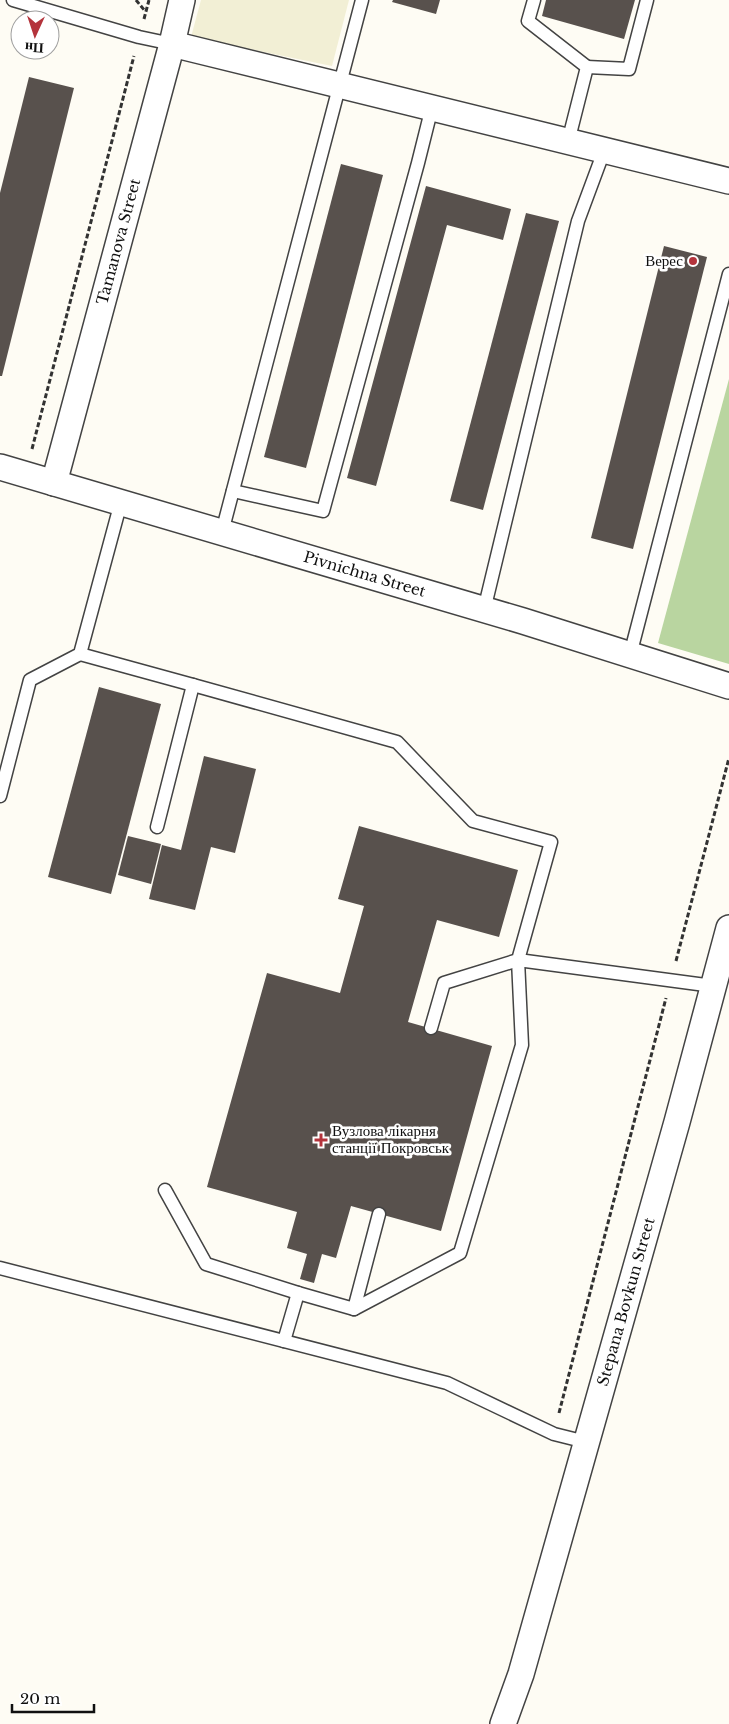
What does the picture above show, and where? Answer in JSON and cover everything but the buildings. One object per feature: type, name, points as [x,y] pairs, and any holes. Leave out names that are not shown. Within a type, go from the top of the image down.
[{"type":"street","name":"Tamanova Street","points":[[54,483],[172,44],[182,0]]},
{"type":"street","points":[[172,44],[729,181]]},
{"type":"street","name":"Pivnichna Street","points":[[0,467],[484,610],[729,686]]},
{"type":"street","name":"Stepana Bovkun Street","points":[[503,1724],[521,1674],[729,928]]},
{"type":"lane","points":[[13,0],[139,37],[172,44]]},
{"type":"lane","points":[[222,532],[362,0]]},
{"type":"lane","points":[[534,0],[528,21],[587,67],[629,70],[648,0]]},
{"type":"lane","points":[[568,142],[587,67]]},
{"type":"lane","points":[[233,491],[323,511],[432,107]]},
{"type":"lane","points":[[484,610],[578,221],[604,151]]},
{"type":"lane","points":[[630,655],[729,274]]},
{"type":"lane","points":[[80,654],[121,502]]},
{"type":"lane","points":[[0,796],[30,680],[80,654],[397,742],[473,821],[551,842],[518,960],[522,1045],[460,1253],[354,1309],[206,1264],[165,1190]]},
{"type":"lane","points":[[157,827],[193,685]]},
{"type":"lane","points":[[431,1028],[444,983],[518,960],[713,986]]},
{"type":"lane","points":[[354,1309],[379,1214]]},
{"type":"lane","points":[[0,1268],[448,1383],[554,1434],[586,1442]]},
{"type":"lane","points":[[284,1341],[298,1293]]},
{"type":"path","points":[[136,0],[146,12]]},
{"type":"path","points":[[25,474],[149,0]]},
{"type":"path","points":[[554,1434],[729,758]]},
{"type":"shaded area","points":[[201,0],[349,0],[332,66],[191,37]]},
{"type":"green space","points":[[729,379],[729,664],[658,643]]},
{"type":"place","name":"Верес","points":[[693,261]]},
{"type":"place","name":"Вузлова лікарня станції Покровськ","points":[[321,1140]]}]
